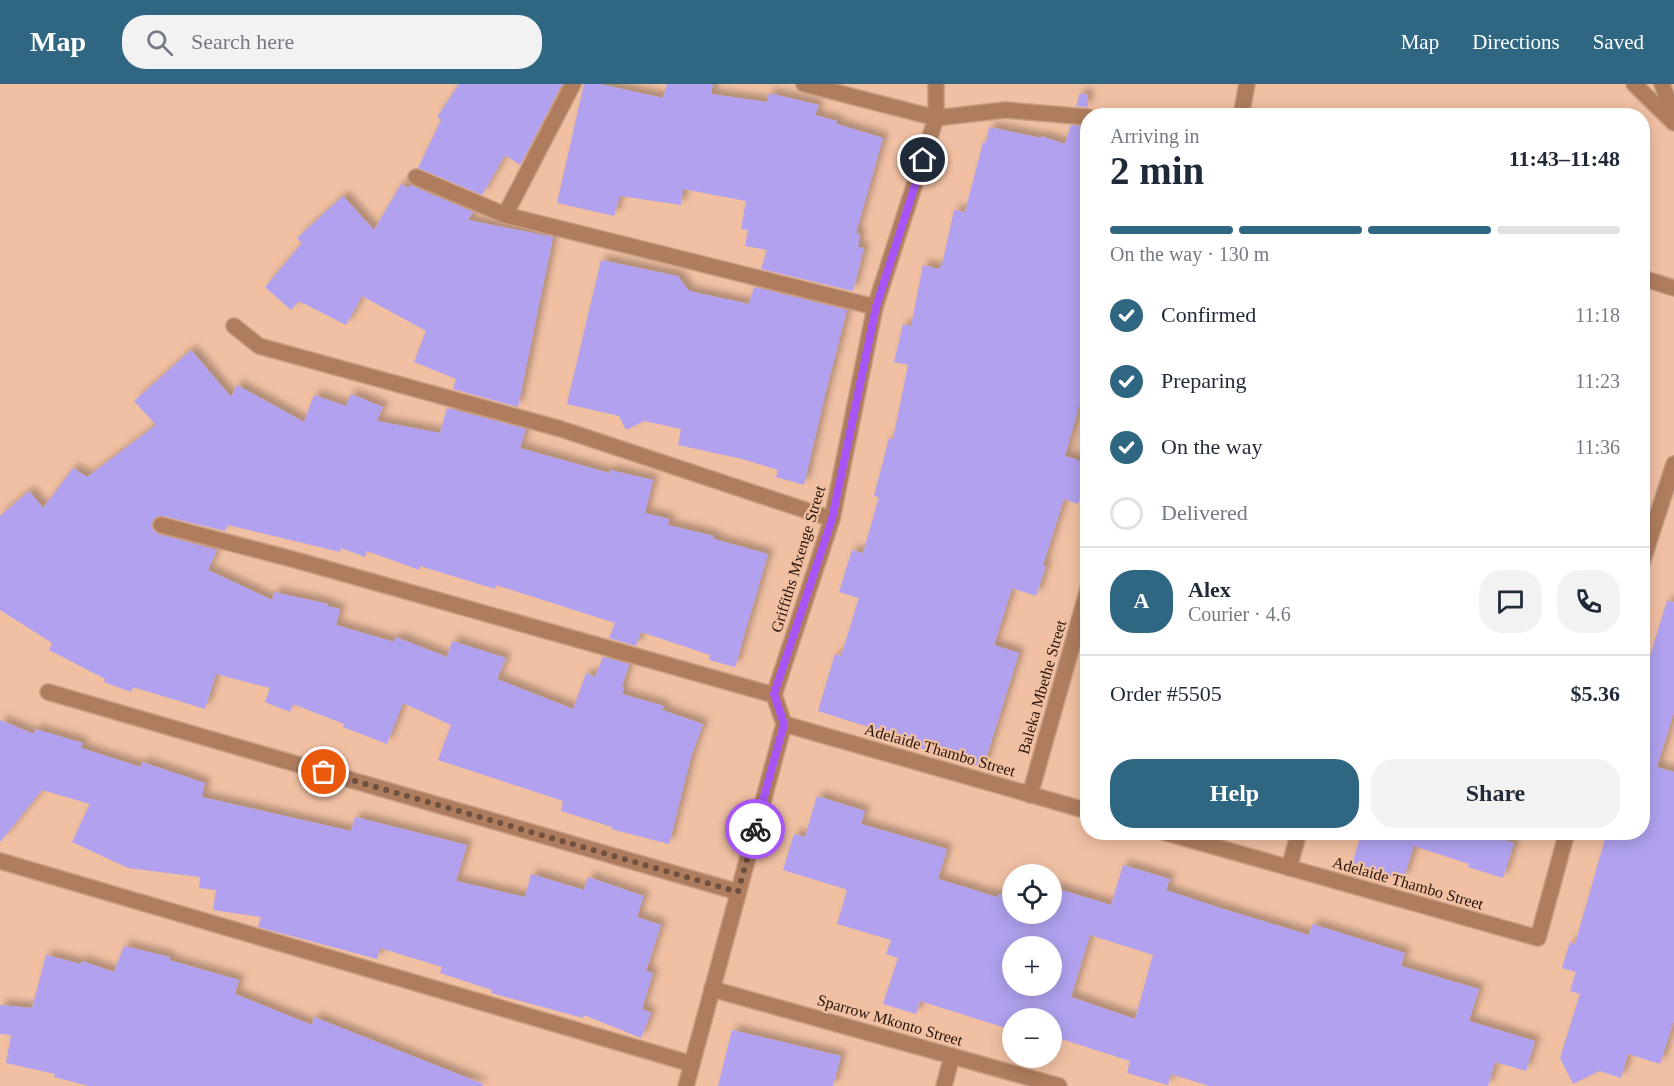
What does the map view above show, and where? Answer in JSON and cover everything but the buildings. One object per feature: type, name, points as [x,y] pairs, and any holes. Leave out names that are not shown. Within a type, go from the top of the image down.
[{"type":"street","points":[[505,215],[573,84]]},
{"type":"street","points":[[804,84],[936,118],[1005,110],[1080,116]]},
{"type":"street","name":"Griffiths Mxenge Street","points":[[774,694],[832,519],[876,307],[936,118],[936,84]]},
{"type":"street","points":[[1242,108],[1247,84]]},
{"type":"street","points":[[1634,84],[1674,123]]},
{"type":"street","points":[[1662,84],[1674,116]]},
{"type":"street","points":[[416,177],[505,215],[876,307]]},
{"type":"street","points":[[1650,281],[1674,288]]},
{"type":"street","points":[[234,326],[259,346],[561,429],[832,519]]},
{"type":"street","points":[[1650,529],[1674,464]]},
{"type":"street","points":[[161,525],[303,562],[774,694],[784,724],[686,1086]]},
{"type":"street","name":"Baleka Mbethe Street","points":[[1030,795],[1080,617]]},
{"type":"street","points":[[48,692],[738,892]]},
{"type":"street","name":"Adelaide Thambo Street","points":[[784,724],[1080,809]]},
{"type":"street","name":"Adelaide Thambo Street","points":[[1191,840],[1538,938],[1565,840]]},
{"type":"street","points":[[1289,868],[1297,840]]},
{"type":"street","points":[[0,861],[692,1064]]},
{"type":"street","name":"Sparrow Mkonto Street","points":[[712,989],[1059,1086]]},
{"type":"street","points":[[944,1086],[952,1056]]},
{"type":"way so far","points":[[324,772],[738,892],[755,829]]},
{"type":"route","points":[[755,829],[784,724],[774,694],[832,519],[876,307],[923,160]]}]
